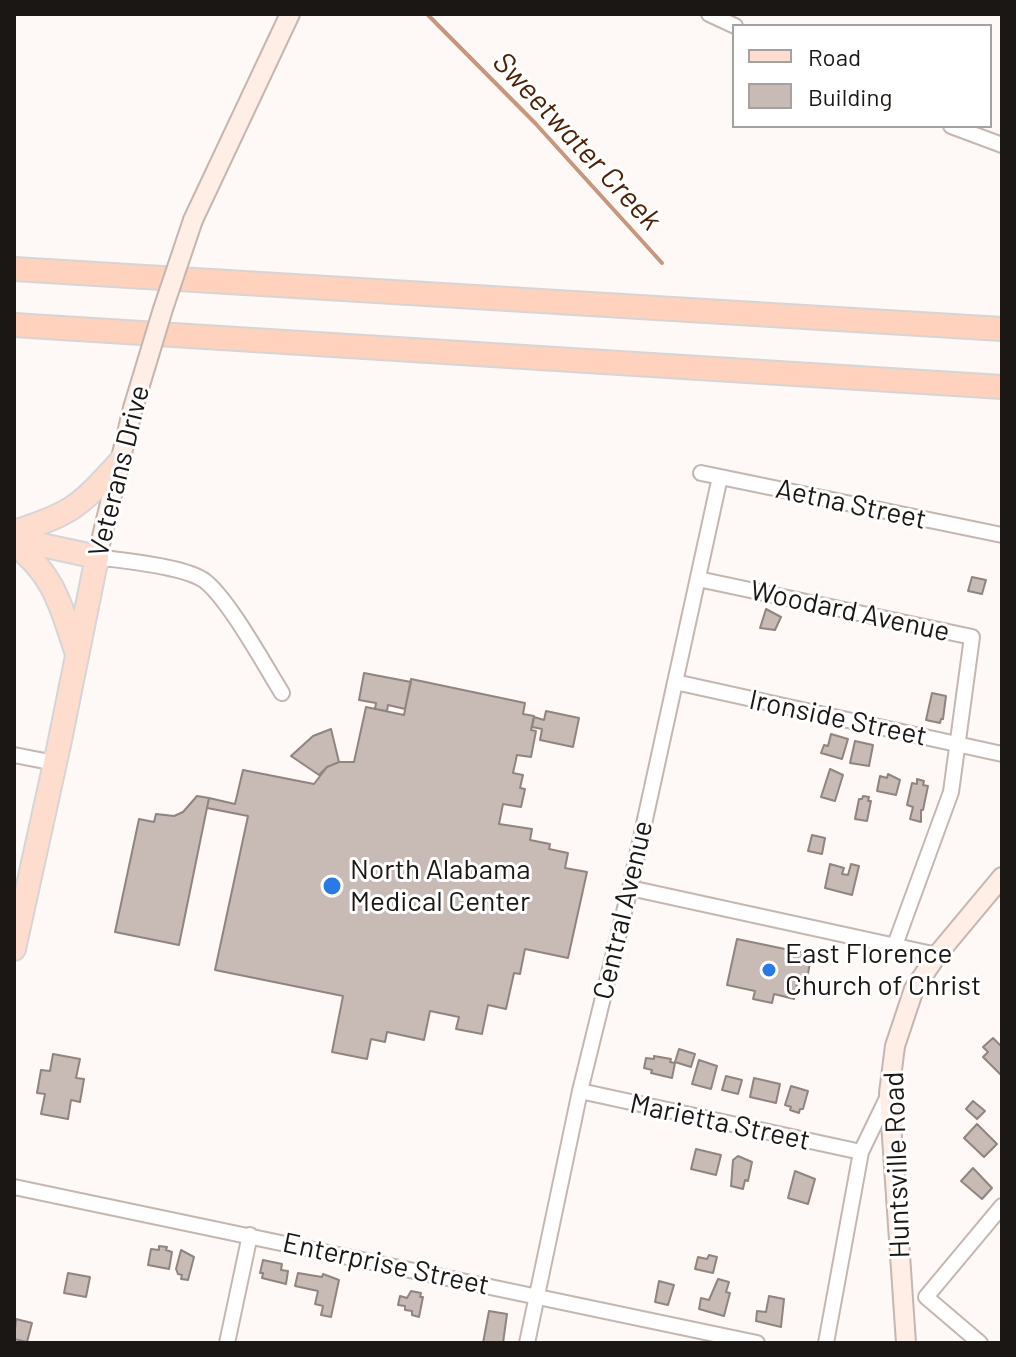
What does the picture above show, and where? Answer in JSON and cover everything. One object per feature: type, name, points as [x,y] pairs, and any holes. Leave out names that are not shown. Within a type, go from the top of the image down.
[{"type":"highway","points":[[14,269],[1002,329]]},
{"type":"highway","points":[[14,325],[1002,387]]},
{"type":"main road","name":"Veterans Drive","points":[[14,949],[97,557],[133,408],[193,220],[290,14]]},
{"type":"main road","points":[[14,532],[74,509],[119,463]]},
{"type":"main road","points":[[14,542],[97,557]]},
{"type":"main road","points":[[14,542],[36,562],[52,583],[77,653]]},
{"type":"main road","name":"Huntsville Road","points":[[906,1343],[889,1093],[895,1046],[914,989],[937,955],[1002,877]]},
{"type":"street","points":[[709,14],[732,25]]},
{"type":"street","points":[[956,128],[1002,145]]},
{"type":"street","name":"Aetna Street","points":[[701,473],[1002,535]]},
{"type":"street","name":"Central Avenue","points":[[527,1343],[580,1091],[630,888],[720,477]]},
{"type":"street","points":[[97,557],[189,573],[204,581],[223,603],[282,693]]},
{"type":"street","name":"Woodard Avenue","points":[[698,579],[972,637],[951,792],[895,945]]},
{"type":"street","name":"Ironside Street","points":[[675,682],[1002,754]]},
{"type":"street","points":[[14,755],[55,763]]},
{"type":"street","points":[[630,888],[937,955]]},
{"type":"street","name":"Marietta Street","points":[[580,1091],[861,1152]]},
{"type":"street","points":[[826,1343],[861,1152],[889,1093]]},
{"type":"street","name":"Enterprise Street","points":[[14,1187],[757,1343]]},
{"type":"street","points":[[904,1301],[926,1297],[1002,1206]]},
{"type":"street","points":[[227,1343],[250,1235]]},
{"type":"street","points":[[926,1297],[980,1343]]},
{"type":"building","points":[[972,577],[986,580],[982,594],[968,591]]},
{"type":"building","points":[[766,609],[781,617],[775,630],[760,628]]},
{"type":"building","points":[[364,673],[411,682],[405,709],[388,705],[387,711],[375,709],[376,703],[359,700]]},
{"type":"building","points":[[411,679],[525,703],[523,714],[534,716],[531,730],[536,731],[531,757],[517,755],[513,773],[523,775],[520,788],[525,789],[521,807],[503,804],[499,824],[532,829],[530,840],[550,844],[549,849],[568,853],[565,868],[587,872],[568,958],[525,949],[520,974],[514,973],[506,1009],[488,1005],[482,1034],[456,1029],[459,1017],[430,1011],[424,1040],[387,1032],[385,1042],[371,1039],[367,1059],[332,1052],[343,996],[215,970],[248,816],[207,808],[209,798],[235,804],[243,770],[314,784],[327,767],[339,762],[354,762],[366,707],[404,715]]},
{"type":"building","points":[[932,693],[946,696],[940,723],[926,720]]},
{"type":"building","points":[[546,711],[579,718],[573,747],[540,740],[542,729],[532,727],[534,717],[544,720]]},
{"type":"building","points":[[331,729],[339,762],[319,775],[291,756],[313,736]]},
{"type":"building","points":[[831,734],[848,739],[842,759],[821,753],[824,745],[828,746]]},
{"type":"building","points":[[855,741],[873,745],[869,766],[850,763]]},
{"type":"building","points":[[830,769],[843,775],[835,801],[821,797]]},
{"type":"building","points":[[888,774],[900,780],[896,795],[877,791],[880,776],[887,778]]},
{"type":"building","points":[[917,779],[928,786],[921,822],[910,819],[913,807],[907,805],[912,783],[917,784]]},
{"type":"building","points":[[197,796],[209,798],[179,945],[115,932],[139,819],[154,822],[156,814],[174,816],[183,812]]},
{"type":"building","points":[[863,796],[871,801],[867,821],[855,819],[859,799]]},
{"type":"building","points":[[812,835],[825,838],[822,854],[808,851]]},
{"type":"building","points":[[830,864],[844,868],[842,874],[848,875],[851,864],[859,866],[852,895],[825,888]]},
{"type":"building","name":"East Florence Church of Christ","points":[[737,939],[804,953],[802,961],[810,962],[807,980],[798,979],[794,999],[774,994],[772,1003],[753,999],[755,991],[727,985]]},
{"type":"building","points":[[993,1038],[1002,1047],[1002,1076],[983,1057],[988,1052],[983,1047]]},
{"type":"building","points":[[679,1049],[695,1054],[691,1067],[675,1062]]},
{"type":"building","points":[[53,1054],[80,1059],[76,1078],[84,1079],[80,1102],[71,1100],[68,1119],[41,1114],[45,1094],[37,1093],[41,1070],[50,1071]]},
{"type":"building","points":[[654,1056],[671,1059],[670,1062],[675,1063],[672,1078],[644,1068],[646,1058],[654,1059]]},
{"type":"building","points":[[699,1060],[717,1066],[711,1089],[692,1084]]},
{"type":"building","points":[[726,1076],[742,1080],[738,1094],[722,1090]]},
{"type":"building","points":[[754,1078],[780,1084],[776,1103],[750,1097]]},
{"type":"building","points":[[791,1086],[808,1091],[799,1113],[785,1105]]},
{"type":"building","points":[[973,1101],[985,1111],[977,1119],[966,1109]]},
{"type":"building","points":[[977,1124],[997,1144],[984,1157],[964,1138]]},
{"type":"building","points":[[696,1149],[721,1155],[716,1175],[691,1169]]},
{"type":"building","points":[[738,1156],[752,1162],[743,1189],[731,1186],[733,1160]]},
{"type":"building","points":[[973,1168],[992,1188],[982,1199],[961,1181]]},
{"type":"building","points":[[795,1171],[815,1179],[808,1204],[788,1198]]},
{"type":"building","points":[[159,1246],[167,1247],[166,1250],[172,1252],[169,1269],[148,1265],[151,1249],[159,1250]]},
{"type":"building","points":[[181,1250],[194,1257],[188,1280],[181,1279],[182,1275],[176,1269]]},
{"type":"building","points":[[709,1255],[717,1257],[713,1273],[695,1269],[698,1257],[707,1259]]},
{"type":"building","points":[[263,1260],[282,1264],[281,1270],[288,1271],[286,1284],[262,1278]]},
{"type":"building","points":[[68,1273],[90,1277],[86,1297],[64,1293]]},
{"type":"building","points":[[298,1273],[322,1277],[323,1274],[339,1280],[331,1317],[321,1315],[323,1306],[315,1304],[318,1291],[295,1286]]},
{"type":"building","points":[[718,1279],[729,1282],[726,1292],[730,1293],[724,1316],[699,1309],[701,1298],[709,1300]]},
{"type":"building","points":[[659,1281],[674,1285],[668,1305],[655,1302]]},
{"type":"building","points":[[411,1291],[421,1293],[420,1297],[423,1297],[419,1317],[405,1310],[405,1306],[398,1305],[400,1296],[407,1298]]},
{"type":"building","points":[[769,1296],[784,1299],[781,1327],[756,1321],[757,1311],[766,1312]]},
{"type":"building","points":[[489,1311],[507,1314],[503,1343],[483,1343]]},
{"type":"building","points":[[16,1319],[32,1323],[27,1342],[14,1339]]},
{"type":"waterway","name":"Sweetwater Creek","points":[[427,14],[535,123],[662,263]]},
{"type":"place","name":"North Alabama Medical Center","points":[[332,886]]},
{"type":"place","name":"East Florence Church of Christ","points":[[769,970]]}]
